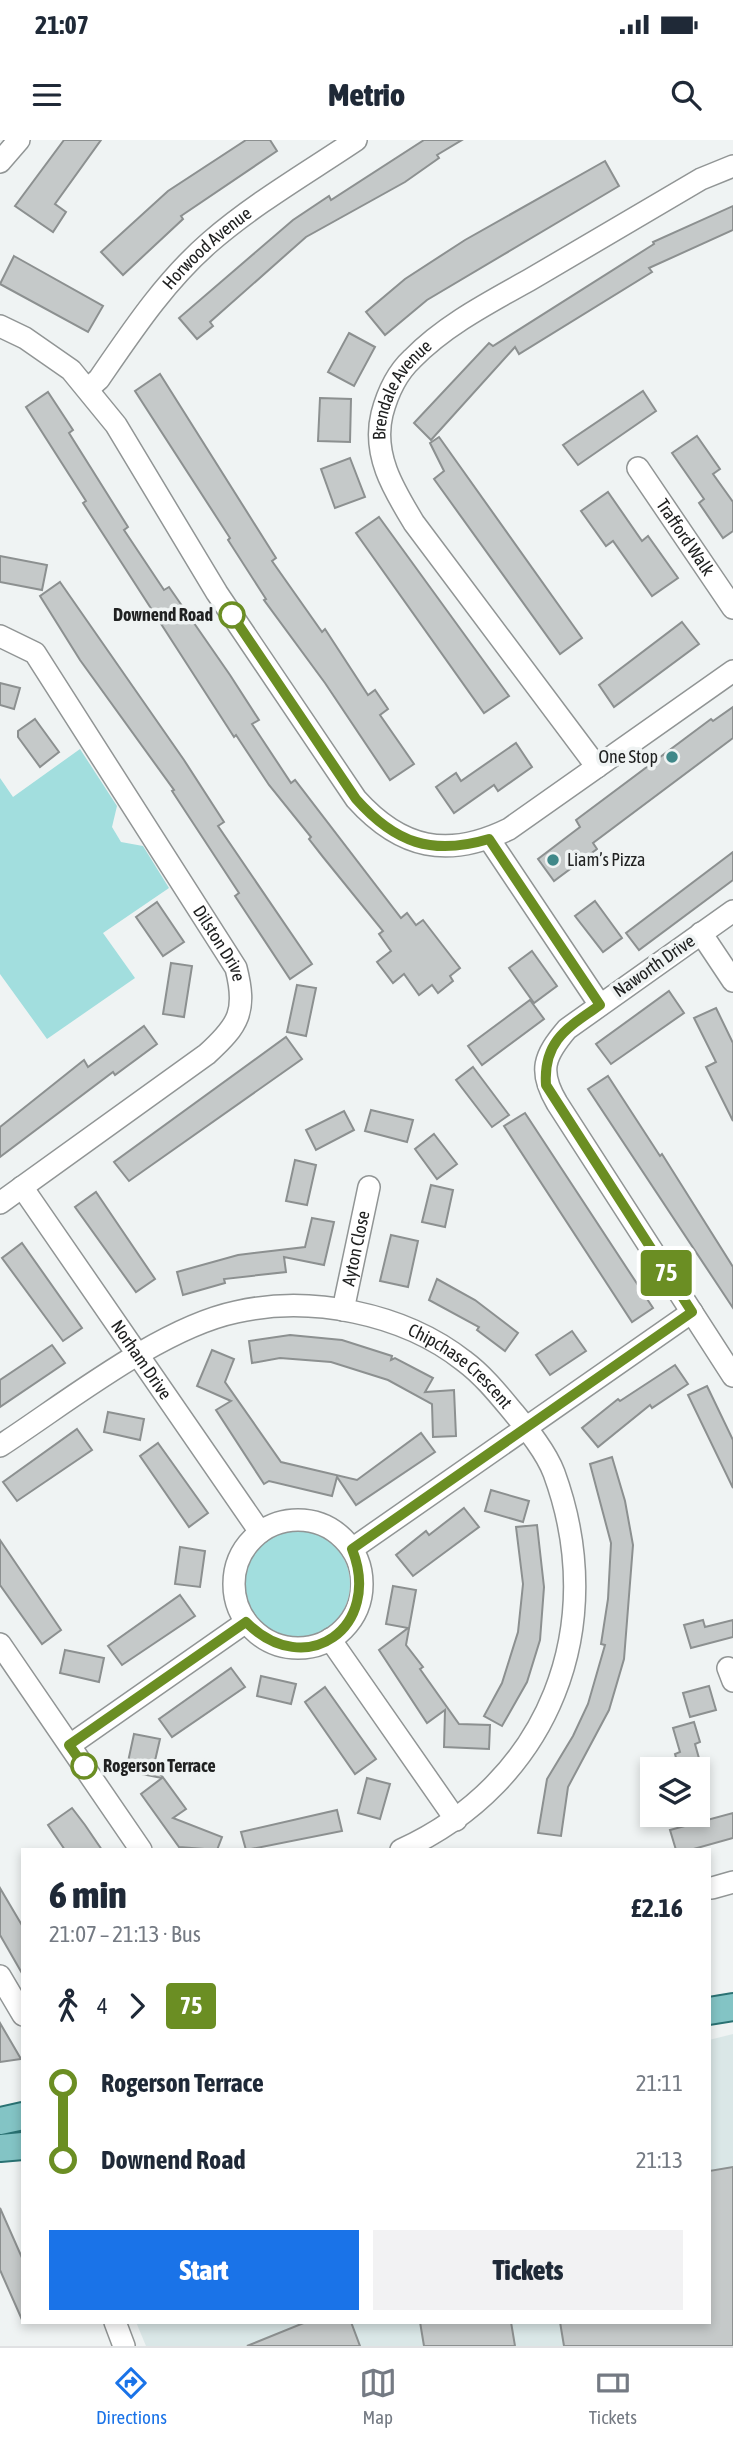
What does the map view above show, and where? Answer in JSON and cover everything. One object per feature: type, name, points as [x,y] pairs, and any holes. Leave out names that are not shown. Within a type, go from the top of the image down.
[{"type":"main road","points":[[711,2011],[733,2007]]},
{"type":"main road","points":[[0,2120],[21,2116]]},
{"type":"main road","points":[[0,2149],[21,2146]]},
{"type":"street","points":[[0,162],[19,140]]},
{"type":"street","name":"Horwood Avenue","points":[[89,388],[99,379],[169,283],[209,242],[252,209],[356,140]]},
{"type":"street","name":"Brendale Avenue","points":[[597,767],[414,523],[383,467],[381,417],[389,392],[410,360],[435,339],[478,309],[701,179],[733,166]]},
{"type":"street","points":[[0,326],[48,353],[89,388],[116,425],[217,593],[363,807],[385,828],[445,849],[489,839],[509,829],[733,671]]},
{"type":"street","name":"Trafford Walk","points":[[638,468],[733,608]]},
{"type":"street","name":"Dilston Drive","points":[[0,636],[35,653],[236,968],[242,992],[241,1012],[230,1033],[207,1054],[0,1203]]},
{"type":"street","points":[[489,839],[600,1005]]},
{"type":"street","name":"Naworth Drive","points":[[733,911],[567,1029],[551,1048],[545,1065],[546,1085],[733,1376]]},
{"type":"street","points":[[701,933],[733,981]]},
{"type":"street","name":"Norham Drive","points":[[22,1187],[260,1532]]},
{"type":"street","name":"Ayton Close","points":[[343,1310],[369,1187]]},
{"type":"street","name":"Chipchase Crescent","points":[[0,1446],[139,1355],[202,1321],[238,1311],[269,1307],[343,1310],[376,1318],[423,1336],[464,1361],[526,1427],[553,1470],[565,1511],[576,1585],[573,1628],[565,1667],[550,1706],[507,1775],[456,1819],[405,1848]]},
{"type":"street","points":[[352,1549],[692,1312]]},
{"type":"street","points":[[308,1520],[332,1530],[352,1549],[361,1572],[360,1598],[349,1622],[330,1639],[313,1646],[285,1646],[260,1636],[246,1622],[235,1600],[234,1575],[243,1551],[260,1532],[283,1521],[308,1520]]},
{"type":"street","points":[[69,1745],[246,1622]]},
{"type":"street","points":[[330,1639],[456,1819]]},
{"type":"street","points":[[0,1644],[141,1848]]},
{"type":"street","points":[[712,1888],[733,1882]]},
{"type":"street","points":[[0,1976],[21,2012]]},
{"type":"street","points":[[0,2149],[21,2161]]},
{"type":"street","points":[[116,2324],[124,2346]]},
{"type":"shaded area","points":[[80,749],[117,806],[112,827],[121,842],[143,846],[169,888],[103,933],[135,978],[47,1039],[0,974],[0,778],[13,797]]},
{"type":"shaded area","points":[[296,1530],[317,1534],[334,1546],[346,1563],[350,1584],[346,1605],[334,1622],[317,1634],[296,1638],[275,1634],[258,1622],[246,1605],[242,1584],[246,1563],[258,1546],[275,1534]]},
{"type":"shaded area","points":[[733,2034],[733,2346],[146,2346],[137,2324],[711,2324],[711,2040]]},
{"type":"building","points":[[64,140],[101,140],[55,204],[66,212],[53,232],[15,206]]},
{"type":"building","points":[[246,140],[270,140],[277,151],[181,216],[183,219],[123,275],[101,252],[168,191]]},
{"type":"building","points":[[424,140],[462,140],[437,155],[439,158],[405,182],[306,237],[210,322],[213,326],[197,339],[179,318],[293,220],[329,196],[331,200]]},
{"type":"building","points":[[605,161],[619,186],[427,300],[385,335],[366,312],[405,279],[465,240]]},
{"type":"building","points":[[733,206],[733,230],[649,268],[652,272],[519,354],[515,347],[431,440],[414,423],[489,343],[493,346],[654,244],[653,242]]},
{"type":"building","points":[[14,256],[103,306],[88,332],[0,284]]},
{"type":"building","points":[[349,333],[375,347],[354,386],[328,372]]},
{"type":"building","points":[[160,374],[276,558],[272,561],[322,632],[325,629],[368,695],[375,690],[388,709],[380,715],[414,764],[390,780],[325,683],[264,600],[266,599],[228,540],[230,538],[135,391]]},
{"type":"building","points":[[643,391],[656,411],[578,465],[563,445]]},
{"type":"building","points":[[48,392],[73,430],[69,433],[128,527],[124,530],[164,590],[169,587],[230,675],[259,720],[252,724],[291,783],[295,780],[401,918],[407,913],[416,925],[423,920],[460,968],[450,976],[453,981],[438,993],[432,985],[419,995],[404,974],[393,983],[377,962],[391,951],[379,934],[383,931],[309,839],[311,837],[269,785],[236,735],[234,737],[83,503],[86,501],[26,407]]},
{"type":"building","points":[[320,398],[351,399],[350,442],[318,441]]},
{"type":"building","points":[[697,436],[720,469],[713,474],[733,502],[733,531],[723,538],[699,503],[704,499],[672,453]]},
{"type":"building","points":[[439,437],[582,638],[560,654],[434,479],[444,471],[430,443]]},
{"type":"building","points":[[350,458],[365,497],[335,508],[321,469]]},
{"type":"building","points":[[608,492],[642,541],[648,536],[678,578],[652,596],[613,541],[606,546],[581,511]]},
{"type":"building","points":[[379,517],[509,696],[484,713],[356,533]]},
{"type":"building","points":[[0,556],[47,565],[42,590],[0,582]]},
{"type":"building","points":[[60,582],[184,760],[224,822],[218,826],[312,964],[290,979],[235,896],[239,893],[172,791],[174,790],[80,660],[40,596]]},
{"type":"building","points":[[682,622],[699,644],[614,707],[599,685]]},
{"type":"building","points":[[0,683],[20,688],[14,709],[0,705]]},
{"type":"building","points":[[733,707],[733,738],[593,843],[597,849],[554,881],[538,859],[580,827],[576,820],[711,719],[713,721]]},
{"type":"building","points":[[35,719],[59,752],[40,767],[18,737],[18,731]]},
{"type":"building","points":[[516,743],[532,767],[498,791],[494,785],[454,813],[436,787],[456,773],[461,781]]},
{"type":"building","points":[[733,852],[733,880],[639,950],[626,933]]},
{"type":"building","points":[[595,901],[622,938],[603,952],[575,916]]},
{"type":"building","points":[[157,902],[184,942],[163,956],[136,917]]},
{"type":"building","points":[[532,951],[557,986],[534,1003],[509,968]]},
{"type":"building","points":[[171,963],[192,966],[184,1017],[163,1014]]},
{"type":"building","points":[[297,985],[316,988],[306,1036],[287,1032]]},
{"type":"building","points":[[669,991],[684,1013],[611,1064],[596,1044]]},
{"type":"building","points":[[530,1000],[544,1019],[482,1065],[468,1046]]},
{"type":"building","points":[[716,1008],[733,1043],[733,1121],[706,1067],[716,1062],[694,1018]]},
{"type":"building","points":[[144,1026],[157,1044],[115,1075],[113,1072],[0,1157],[0,1127],[84,1060],[88,1067]]},
{"type":"building","points":[[286,1037],[302,1059],[129,1181],[114,1162]]},
{"type":"building","points":[[473,1067],[509,1115],[492,1127],[456,1080]]},
{"type":"building","points":[[608,1076],[660,1156],[662,1154],[733,1267],[733,1308],[588,1089]]},
{"type":"building","points":[[371,1110],[413,1120],[407,1142],[365,1131]]},
{"type":"building","points":[[344,1111],[354,1130],[316,1150],[306,1130]]},
{"type":"building","points":[[525,1113],[653,1308],[632,1322],[504,1126]]},
{"type":"building","points":[[434,1134],[457,1164],[437,1179],[415,1149]]},
{"type":"building","points":[[295,1160],[316,1165],[307,1205],[286,1201]]},
{"type":"building","points":[[431,1185],[453,1190],[445,1227],[422,1222]]},
{"type":"building","points":[[96,1192],[155,1279],[136,1292],[75,1207]]},
{"type":"building","points":[[312,1218],[334,1222],[324,1265],[284,1257],[286,1272],[224,1279],[225,1283],[183,1295],[177,1272],[238,1255],[305,1247]]},
{"type":"building","points":[[391,1235],[418,1241],[408,1287],[380,1281]]},
{"type":"building","points":[[22,1243],[82,1328],[63,1341],[2,1258]]},
{"type":"building","points":[[437,1279],[475,1300],[518,1333],[505,1351],[477,1330],[479,1327],[429,1300]]},
{"type":"building","points":[[572,1331],[586,1351],[550,1375],[536,1355]]},
{"type":"building","points":[[290,1335],[342,1340],[392,1356],[391,1360],[395,1358],[433,1378],[425,1392],[454,1390],[456,1436],[433,1437],[432,1404],[388,1380],[331,1362],[280,1358],[252,1363],[249,1341]]},
{"type":"building","points":[[52,1345],[65,1363],[0,1407],[0,1380]]},
{"type":"building","points":[[212,1350],[234,1359],[225,1382],[281,1462],[357,1480],[421,1433],[435,1452],[356,1505],[337,1477],[332,1496],[269,1481],[264,1484],[216,1410],[231,1401],[197,1386]]},
{"type":"building","points":[[675,1365],[688,1384],[652,1408],[650,1405],[598,1447],[582,1428],[618,1399],[620,1401]]},
{"type":"building","points":[[707,1386],[733,1440],[733,1488],[688,1395]]},
{"type":"building","points":[[108,1412],[144,1419],[140,1440],[104,1432]]},
{"type":"building","points":[[77,1429],[92,1450],[17,1501],[3,1482]]},
{"type":"building","points":[[158,1443],[208,1513],[189,1527],[140,1456]]},
{"type":"building","points":[[612,1457],[625,1501],[633,1545],[624,1659],[609,1710],[568,1787],[561,1836],[538,1833],[547,1779],[573,1736],[588,1704],[605,1645],[601,1644],[608,1599],[611,1543],[590,1464]]},
{"type":"building","points":[[491,1490],[529,1501],[523,1522],[485,1511]]},
{"type":"building","points":[[464,1508],[479,1527],[413,1576],[396,1555],[426,1531],[429,1535]]},
{"type":"building","points":[[537,1525],[544,1587],[540,1640],[527,1682],[502,1726],[484,1716],[502,1683],[518,1632],[523,1584],[516,1527]]},
{"type":"building","points":[[0,1540],[61,1630],[42,1644],[0,1585]]},
{"type":"building","points":[[180,1547],[205,1551],[200,1587],[175,1584]]},
{"type":"building","points":[[393,1586],[416,1590],[406,1645],[423,1667],[420,1669],[459,1724],[490,1725],[489,1749],[444,1747],[445,1710],[427,1723],[379,1650],[408,1628],[386,1624]]},
{"type":"building","points":[[180,1595],[195,1616],[122,1665],[108,1646]]},
{"type":"building","points":[[703,1620],[705,1627],[733,1620],[733,1637],[691,1648],[684,1625]]},
{"type":"building","points":[[65,1650],[104,1658],[99,1682],[60,1673]]},
{"type":"building","points":[[231,1668],[245,1687],[172,1737],[159,1719]]},
{"type":"building","points":[[261,1676],[296,1684],[291,1704],[257,1696]]},
{"type":"building","points":[[709,1686],[716,1710],[690,1717],[683,1693]]},
{"type":"building","points":[[325,1687],[376,1759],[355,1774],[305,1702]]},
{"type":"building","points":[[694,1722],[700,1742],[695,1744],[699,1757],[676,1757],[675,1754],[680,1752],[673,1728]]},
{"type":"building","points":[[134,1734],[160,1739],[154,1765],[186,1809],[173,1818],[222,1837],[218,1848],[179,1847],[141,1794],[162,1778],[126,1771]]},
{"type":"building","points":[[367,1778],[390,1784],[380,1819],[358,1813]]},
{"type":"building","points":[[72,1808],[101,1848],[64,1848],[48,1825]]},
{"type":"building","points":[[337,1810],[342,1831],[256,1848],[245,1848],[241,1832]]},
{"type":"building","points":[[733,1813],[733,1838],[697,1848],[675,1848],[670,1830],[681,1827],[710,1827],[710,1819]]},
{"type":"building","points":[[0,1888],[21,1924],[21,1972],[0,1935]]},
{"type":"building","points":[[0,2023],[21,2059],[0,2062]]},
{"type":"building","points":[[733,2167],[733,2346],[564,2346],[560,2324],[711,2324],[711,2171]]},
{"type":"building","points":[[0,2208],[21,2255],[21,2317],[0,2270]]},
{"type":"building","points":[[301,2324],[352,2324],[360,2346],[247,2346]]},
{"type":"building","points":[[420,2324],[511,2324],[515,2346],[424,2346]]},
{"type":"bus line","name":"75","points":[[84,1766],[69,1745],[246,1622],[260,1636],[276,1644],[294,1648],[313,1646],[330,1639],[349,1622],[360,1598],[361,1572],[352,1549],[692,1312],[546,1085],[545,1065],[551,1048],[567,1029],[600,1005],[489,839],[445,849],[398,835],[369,814],[356,799],[232,615]]},
{"type":"place","name":"Downend Road","points":[[232,615]]},
{"type":"place","name":"One Stop","points":[[672,757]]},
{"type":"place","name":"Liam’s Pizza","points":[[553,860]]},
{"type":"place","name":"Rogerson Terrace","points":[[84,1766]]}]
